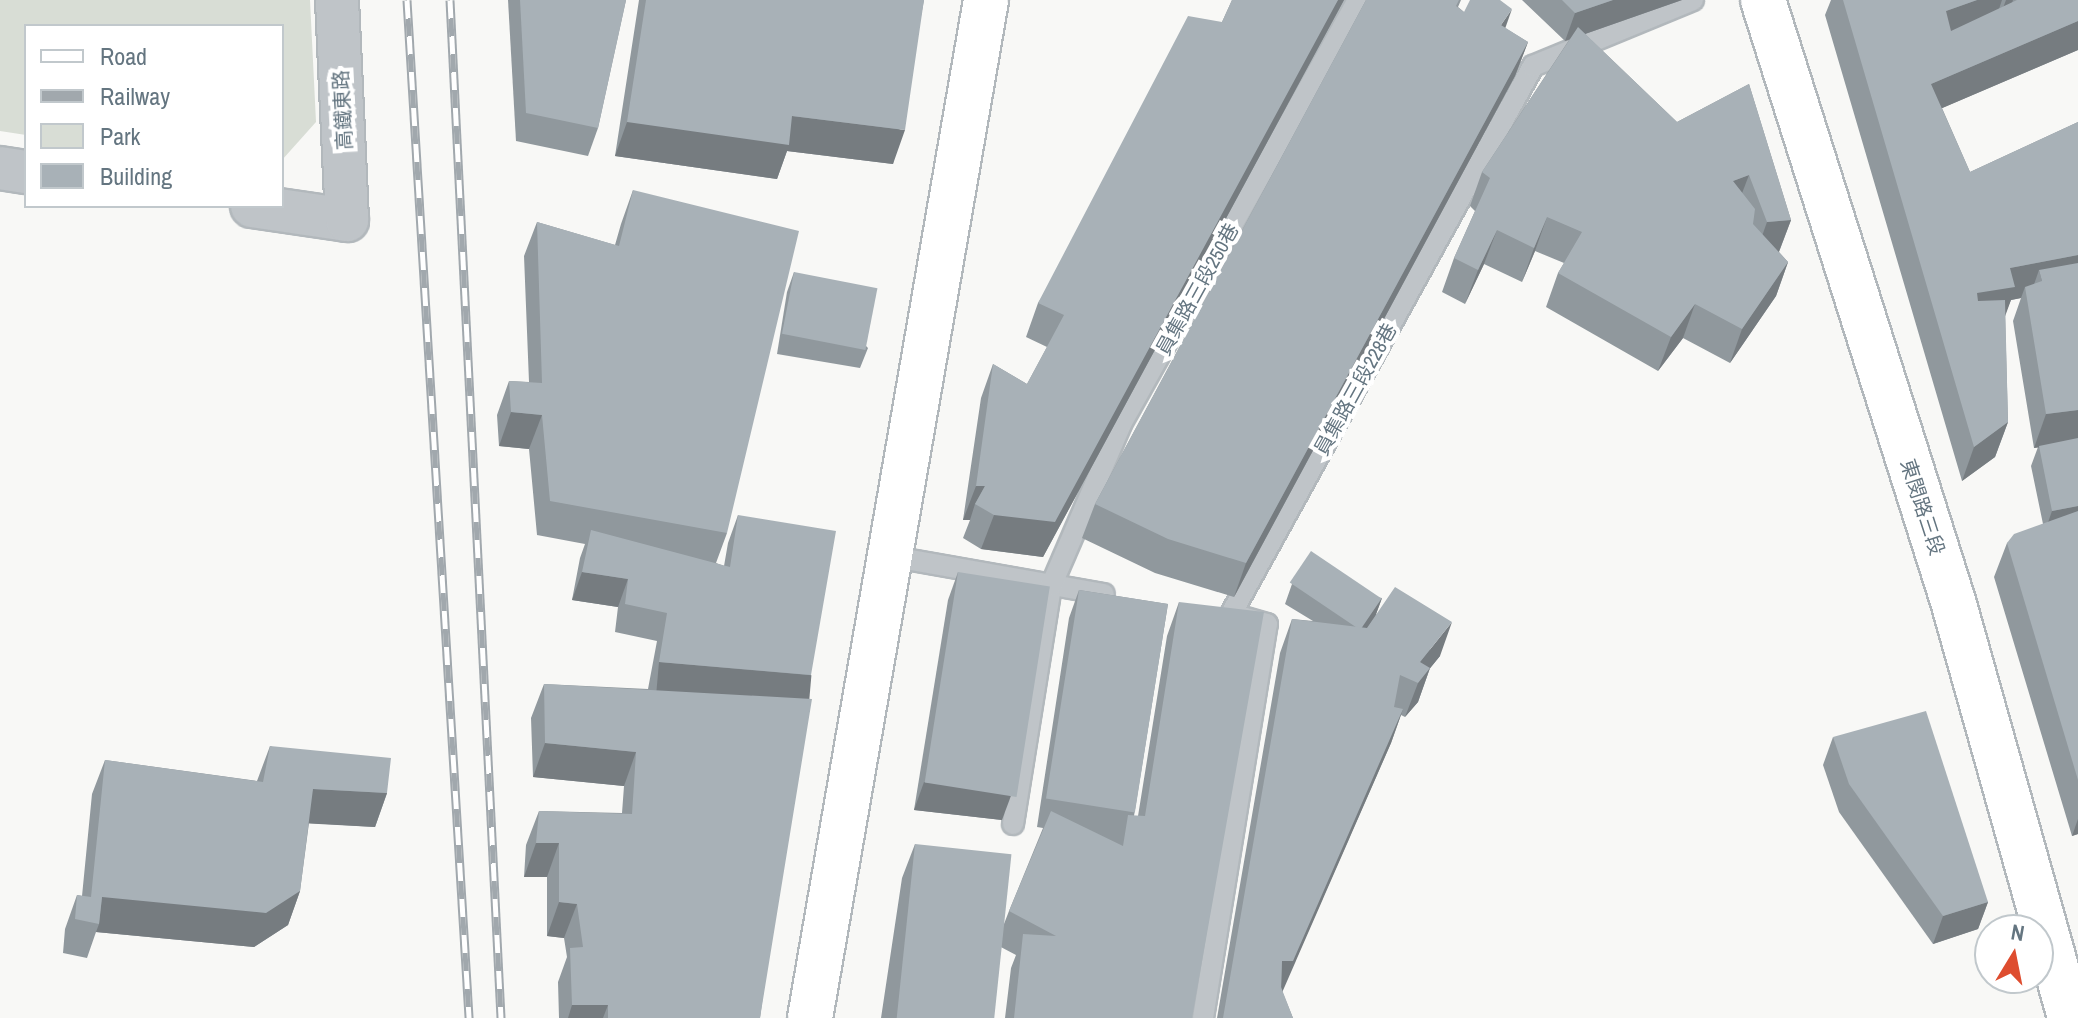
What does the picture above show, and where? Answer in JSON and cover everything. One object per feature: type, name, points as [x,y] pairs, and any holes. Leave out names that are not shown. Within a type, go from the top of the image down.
[{"type":"main road","points":[[810,1018],[894,557],[986,0]]},
{"type":"main road","name":"東閔路三段","points":[[1763,0],[1953,601],[2070,1018]]},
{"type":"street","name":"高鐵東路","points":[[266,208],[347,220],[337,0]]},
{"type":"street","points":[[0,168],[24,172]]},
{"type":"lane","name":"員集路三段250巷","points":[[1013,824],[1051,586],[1121,424],[1358,0]]},
{"type":"lane","points":[[1510,44],[1533,66],[1693,0]]},
{"type":"lane","name":"員集路三段228巷","points":[[1231,614],[1533,66]]},
{"type":"lane","points":[[894,557],[1126,597]]},
{"type":"lane","points":[[1201,609],[1267,624],[1203,1018]]},
{"type":"green space","points":[[0,0],[310,0],[316,122],[284,158],[284,24],[24,24],[24,135],[0,131]]},
{"type":"building","points":[[520,0],[626,0],[598,128],[526,113]]},
{"type":"building","points":[[646,0],[924,0],[905,130],[792,116],[789,145],[627,122]]},
{"type":"building","points":[[1232,0],[1338,0],[1055,522],[994,515],[975,504],[985,486],[976,486],[993,364],[1027,384],[1064,315],[1038,303],[1188,16],[1222,22]]},
{"type":"building","points":[[1366,0],[1459,0],[1456,6],[1464,12],[1470,0],[1500,0],[1512,9],[1501,25],[1528,42],[1246,563],[1168,539],[1095,504]]},
{"type":"building","points":[[1562,0],[1613,0],[1575,13]]},
{"type":"building","points":[[1843,0],[1977,0],[1946,11],[1951,31],[2017,0],[2078,0],[2078,21],[1931,84],[1970,172],[2078,122],[2078,255],[2010,268],[2015,287],[1977,293],[1978,301],[2005,300],[2008,422],[1974,447]]},
{"type":"building","points":[[1578,27],[1677,122],[1749,84],[1791,220],[1767,222],[1749,175],[1733,181],[1755,209],[1753,224],[1788,262],[1742,329],[1695,304],[1671,337],[1558,273],[1582,232],[1547,217],[1534,248],[1497,230],[1478,270],[1454,258],[1490,178],[1482,172]]},
{"type":"building","points":[[633,190],[799,231],[727,533],[550,501],[542,415],[511,412],[509,381],[542,383],[537,222],[619,246]]},
{"type":"building","points":[[2078,263],[2078,410],[2046,414],[2025,287],[2042,281],[2039,270]]},
{"type":"building","points":[[794,272],[877,288],[865,350],[782,334]]},
{"type":"building","points":[[2078,438],[2078,506],[2052,511],[2039,446]]},
{"type":"building","points":[[2078,511],[2078,780],[2007,543],[2014,534]]},
{"type":"building","points":[[738,515],[836,531],[811,675],[659,662],[667,613],[625,604],[628,579],[582,572],[591,530],[730,567]]},
{"type":"building","points":[[1311,551],[1381,599],[1360,630],[1290,583]]},
{"type":"building","points":[[958,572],[1050,587],[1017,797],[925,782]]},
{"type":"building","points":[[1395,587],[1452,622],[1420,662],[1430,668],[1418,683],[1400,675],[1394,707],[1403,709],[1293,961],[1282,961],[1281,987],[1293,1018],[1223,1018],[1292,619],[1367,628]]},
{"type":"building","points":[[1079,590],[1168,604],[1135,812],[1046,798]]},
{"type":"building","points":[[1179,602],[1264,612],[1192,1018],[1014,1018],[1023,934],[1056,936],[1009,911],[1051,811],[1123,846],[1128,815],[1145,816]]},
{"type":"building","points":[[544,684],[812,699],[760,1018],[608,1018],[608,1005],[572,1005],[570,948],[583,947],[577,904],[559,902],[559,843],[536,843],[539,811],[632,814],[636,752],[545,743]]},
{"type":"building","points":[[1926,711],[1988,902],[1943,916],[1849,784],[1833,737]]},
{"type":"building","points":[[270,746],[391,758],[387,793],[313,789],[300,891],[266,913],[102,897],[99,924],[75,919],[77,895],[91,897],[105,760],[263,782]]},
{"type":"building","points":[[915,844],[1011,854],[994,1018],[897,1018]]},
{"type":"railway","points":[[407,0],[469,1018]]},
{"type":"railway","points":[[450,0],[501,1018]]}]
